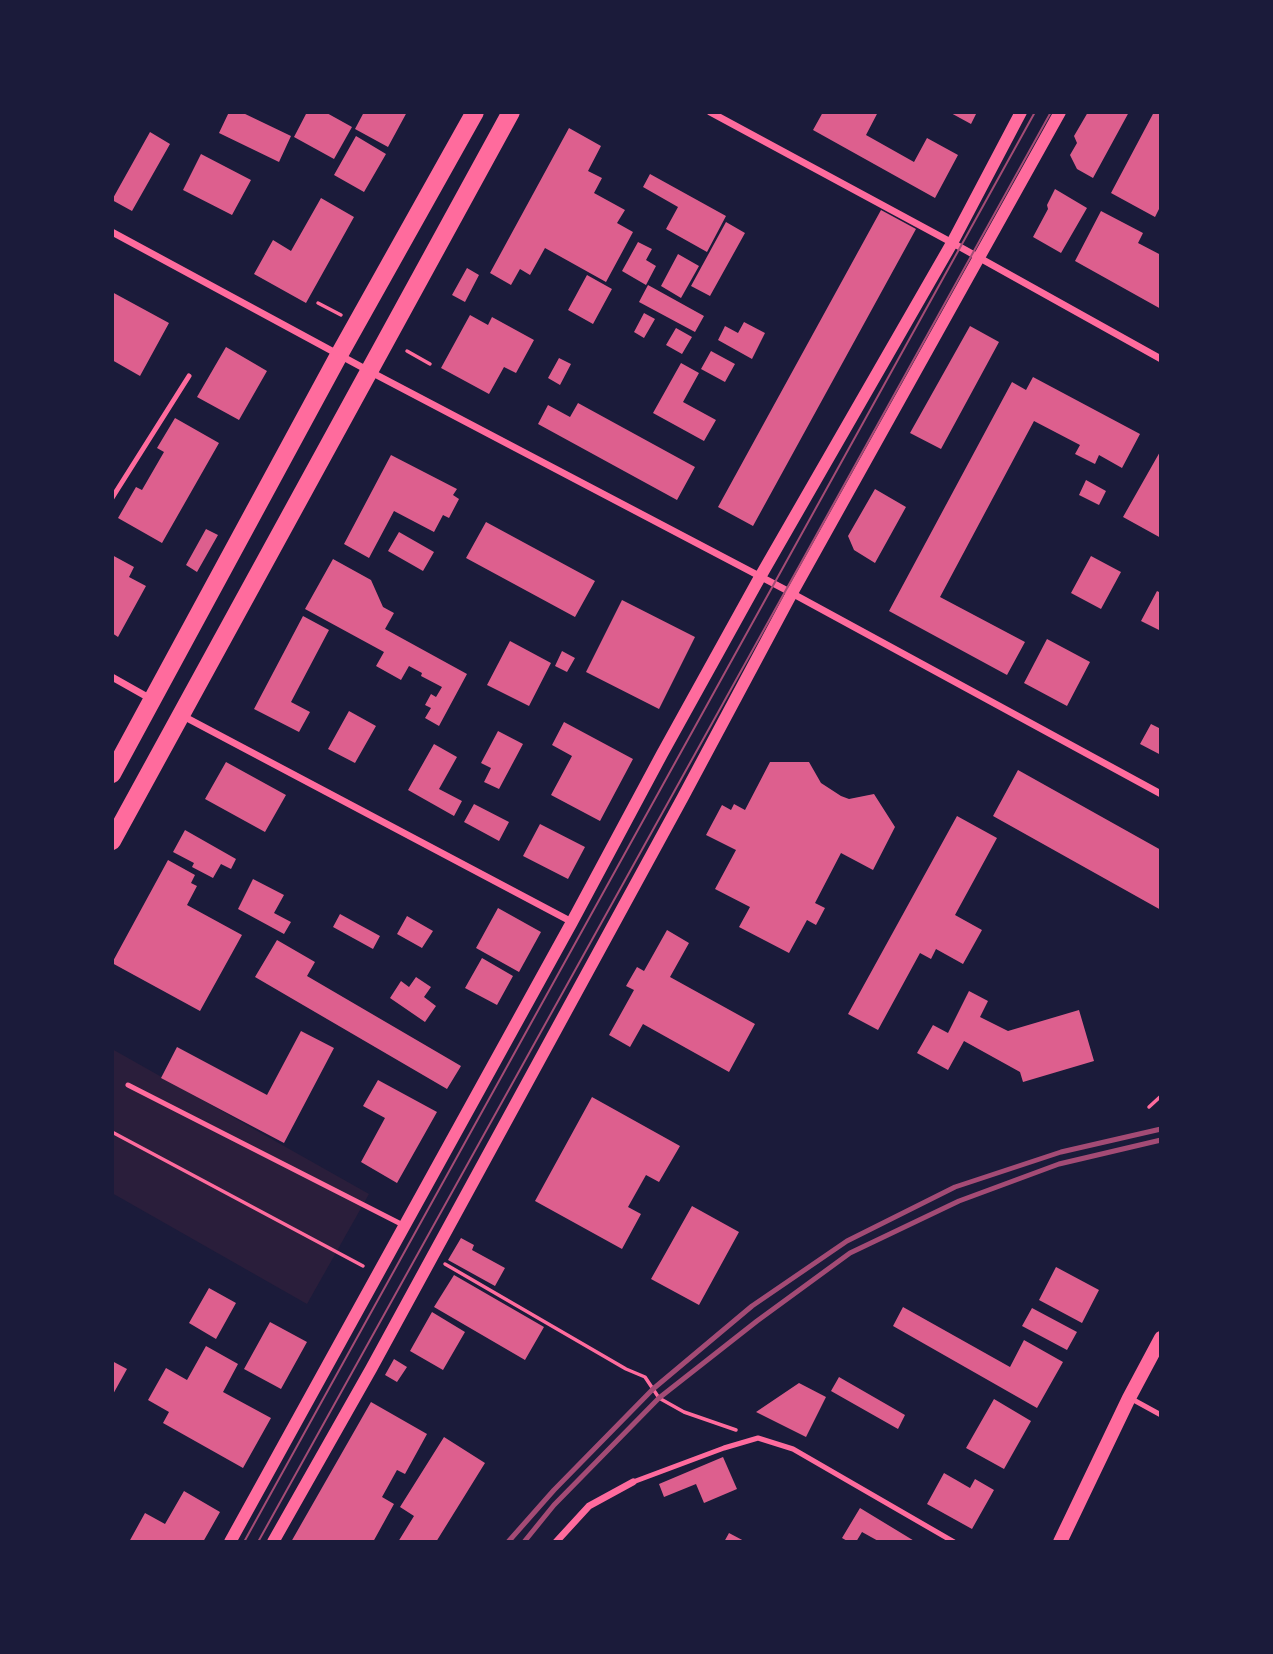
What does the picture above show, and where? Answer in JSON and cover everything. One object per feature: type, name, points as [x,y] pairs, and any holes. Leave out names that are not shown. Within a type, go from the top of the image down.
[{"type":"main road","points":[[112,774],[475,112]]},
{"type":"main road","points":[[112,841],[511,112]]},
{"type":"main road","points":[[1060,1542],[1161,1338]]},
{"type":"street","points":[[710,112],[1161,359]]},
{"type":"street","points":[[230,1542],[662,754],[760,577],[952,243],[1021,112]]},
{"type":"street","points":[[273,1542],[684,797],[792,593],[1060,112]]},
{"type":"street","points":[[112,232],[369,371],[792,593],[1161,794]]},
{"type":"street","points":[[112,677],[152,700]]},
{"type":"street","points":[[181,715],[572,922]]},
{"type":"street","points":[[555,1542],[589,1506],[633,1482]]},
{"type":"lane","points":[[112,498],[189,376]]},
{"type":"lane","points":[[128,1085],[404,1226]]},
{"type":"lane","points":[[1129,1398],[1161,1415]]},
{"type":"lane","points":[[633,1482],[758,1438],[793,1449],[954,1542]]},
{"type":"path","points":[[318,303],[342,316]]},
{"type":"path","points":[[407,351],[429,364]]},
{"type":"path","points":[[1149,1107],[1161,1096]]},
{"type":"path","points":[[112,1132],[377,1274]]},
{"type":"path","points":[[432,1257],[626,1369],[645,1377],[659,1398],[684,1412],[758,1438]]},
{"type":"shaded area","points":[[112,1049],[369,1194],[307,1304],[112,1193]]},
{"type":"building","points":[[229,112],[241,112],[291,136],[279,162],[219,133]]},
{"type":"building","points":[[307,112],[325,112],[352,127],[334,159],[294,137]]},
{"type":"building","points":[[364,112],[407,112],[388,147],[355,129]]},
{"type":"building","points":[[823,112],[878,112],[866,135],[914,162],[927,138],[958,155],[935,198],[813,130]]},
{"type":"building","points":[[949,112],[977,112],[971,124]]},
{"type":"building","points":[[1088,112],[1129,112],[1093,178],[1077,169],[1070,155],[1077,143],[1074,136]]},
{"type":"building","points":[[1154,112],[1161,112],[1161,205],[1155,217],[1111,193]]},
{"type":"building","points":[[569,128],[601,146],[588,171],[602,178],[594,193],[625,210],[617,223],[633,232],[606,282],[545,248],[530,275],[520,269],[511,285],[490,273]]},
{"type":"building","points":[[150,132],[170,144],[132,211],[112,200]]},
{"type":"building","points":[[356,136],[386,154],[364,192],[334,175]]},
{"type":"building","points":[[201,154],[251,180],[232,215],[183,190]]},
{"type":"building","points":[[650,174],[726,216],[707,252],[666,229],[678,207],[643,187]]},
{"type":"building","points":[[1055,189],[1087,208],[1061,253],[1033,237]]},
{"type":"building","points":[[321,198],[354,217],[306,303],[254,274],[273,240],[291,251]]},
{"type":"building","points":[[881,210],[916,229],[753,526],[718,507]]},
{"type":"building","points":[[1101,211],[1143,233],[1138,243],[1161,255],[1161,309],[1075,261]]},
{"type":"building","points":[[726,222],[745,233],[710,296],[691,286]]},
{"type":"building","points":[[638,242],[652,249],[646,260],[656,266],[646,285],[622,271]]},
{"type":"building","points":[[678,254],[699,266],[681,298],[661,286]]},
{"type":"building","points":[[467,268],[479,275],[465,302],[452,295]]},
{"type":"building","points":[[587,275],[612,289],[593,324],[568,310]]},
{"type":"building","points":[[648,285],[704,316],[695,332],[639,302]]},
{"type":"building","points":[[112,292],[169,323],[140,376],[112,360]]},
{"type":"building","points":[[644,313],[655,319],[644,338],[634,332]]},
{"type":"building","points":[[470,315],[488,325],[492,317],[534,340],[516,373],[504,367],[489,394],[441,368]]},
{"type":"building","points":[[744,322],[765,333],[752,359],[718,340],[725,326],[738,333]]},
{"type":"building","points":[[970,326],[999,342],[941,449],[910,433]]},
{"type":"building","points":[[676,328],[692,337],[682,354],[666,345]]},
{"type":"building","points":[[226,347],[267,371],[239,420],[197,397]]},
{"type":"building","points":[[711,351],[735,364],[725,382],[701,369]]},
{"type":"building","points":[[559,358],[571,364],[560,385],[548,378]]},
{"type":"building","points":[[681,363],[699,373],[683,402],[716,420],[704,441],[653,413]]},
{"type":"building","points":[[1033,377],[1140,434],[1122,468],[1099,455],[1095,464],[1075,454],[1080,445],[1034,421],[940,597],[1025,642],[1007,675],[889,611],[1012,382],[1026,390]]},
{"type":"building","points":[[578,403],[695,467],[677,500],[538,424],[548,405],[570,417]]},
{"type":"building","points":[[175,418],[219,443],[162,543],[118,518],[136,487],[142,490],[164,452],[157,448]]},
{"type":"building","points":[[1161,450],[1161,538],[1123,517]]},
{"type":"building","points":[[391,455],[457,489],[453,495],[459,499],[449,518],[443,515],[434,532],[394,511],[369,558],[344,544]]},
{"type":"building","points":[[1086,480],[1106,491],[1099,505],[1079,495]]},
{"type":"building","points":[[875,489],[906,507],[875,563],[854,550],[848,536]]},
{"type":"building","points":[[486,522],[595,581],[575,617],[466,558]]},
{"type":"building","points":[[206,529],[218,535],[197,572],[186,565]]},
{"type":"building","points":[[399,532],[434,552],[423,571],[388,551]]},
{"type":"building","points":[[112,555],[134,567],[129,577],[146,586],[118,637],[112,633]]},
{"type":"building","points":[[1091,556],[1121,572],[1101,609],[1071,593]]},
{"type":"building","points":[[333,559],[371,580],[383,607],[394,613],[385,629],[467,674],[439,726],[425,718],[431,708],[425,705],[431,694],[436,697],[442,687],[409,666],[401,680],[376,666],[384,652],[305,609]]},
{"type":"building","points":[[1157,591],[1161,593],[1161,631],[1141,621]]},
{"type":"building","points":[[622,600],[695,637],[659,709],[586,672]]},
{"type":"building","points":[[303,616],[329,630],[291,702],[310,712],[299,732],[254,709]]},
{"type":"building","points":[[1047,639],[1090,662],[1067,706],[1024,683]]},
{"type":"building","points":[[510,641],[551,663],[529,706],[487,685]]},
{"type":"building","points":[[562,651],[575,658],[567,672],[555,666]]},
{"type":"building","points":[[349,711],[376,726],[355,763],[328,749]]},
{"type":"building","points":[[564,722],[633,759],[600,821],[551,795],[572,756],[552,745]]},
{"type":"building","points":[[1151,724],[1161,729],[1161,755],[1140,744]]},
{"type":"building","points":[[498,731],[523,744],[499,789],[484,782],[491,768],[481,763]]},
{"type":"building","points":[[434,744],[457,757],[439,789],[462,801],[454,816],[408,790]]},
{"type":"building","points":[[226,762],[286,795],[265,832],[205,799]]},
{"type":"building","points":[[770,762],[809,762],[821,783],[849,799],[874,794],[895,827],[873,870],[841,853],[815,903],[825,908],[816,925],[807,920],[789,953],[739,927],[750,907],[715,889],[736,850],[706,835],[722,805],[731,810],[734,804],[745,810]]},
{"type":"building","points":[[1018,770],[1161,850],[1161,910],[993,816]]},
{"type":"building","points":[[474,804],[509,822],[499,841],[464,822]]},
{"type":"building","points":[[957,816],[997,838],[955,915],[982,930],[963,964],[936,949],[931,959],[920,953],[878,1030],[848,1014]]},
{"type":"building","points":[[540,824],[585,847],[568,879],[523,856]]},
{"type":"building","points":[[185,830],[236,859],[231,869],[221,864],[213,878],[192,867],[194,863],[173,852]]},
{"type":"building","points":[[168,860],[195,875],[191,883],[197,886],[187,905],[242,935],[200,1011],[112,963]]},
{"type":"building","points":[[253,879],[284,895],[274,913],[291,922],[284,934],[238,909]]},
{"type":"building","points":[[498,908],[541,932],[519,972],[476,948]]},
{"type":"building","points":[[340,914],[380,936],[373,949],[333,927]]},
{"type":"building","points":[[407,916],[433,931],[422,948],[397,934]]},
{"type":"building","points":[[667,930],[689,943],[670,977],[755,1024],[729,1072],[643,1024],[630,1047],[609,1035],[634,990],[626,986],[637,967],[644,971]]},
{"type":"building","points":[[277,940],[315,962],[307,976],[461,1066],[447,1089],[255,977]]},
{"type":"building","points":[[482,958],[513,976],[497,1005],[465,988]]},
{"type":"building","points":[[416,977],[431,987],[424,997],[436,1006],[425,1022],[390,998],[401,981],[409,987]]},
{"type":"building","points":[[969,991],[988,1001],[980,1017],[1008,1031],[1079,1010],[1094,1061],[1023,1082],[1020,1072],[964,1041],[948,1070],[917,1053],[933,1025],[948,1033]]},
{"type":"building","points":[[301,1031],[334,1048],[284,1143],[161,1078],[177,1047],[267,1095]]},
{"type":"building","points":[[378,1080],[437,1112],[397,1183],[361,1162],[385,1118],[363,1106]]},
{"type":"building","points":[[592,1097],[680,1146],[659,1182],[646,1175],[628,1207],[641,1214],[622,1249],[535,1201]]},
{"type":"building","points":[[692,1206],[739,1232],[699,1305],[651,1279]]},
{"type":"building","points":[[461,1238],[474,1245],[472,1250],[505,1268],[495,1286],[448,1260]]},
{"type":"building","points":[[1056,1267],[1099,1290],[1082,1323],[1039,1300]]},
{"type":"building","points":[[454,1275],[544,1327],[525,1360],[434,1307]]},
{"type":"building","points":[[209,1288],[236,1303],[216,1339],[189,1323]]},
{"type":"building","points":[[903,1307],[1010,1367],[1024,1340],[1063,1362],[1037,1408],[893,1326]]},
{"type":"building","points":[[1032,1308],[1077,1332],[1067,1350],[1022,1326]]},
{"type":"building","points":[[432,1312],[465,1332],[443,1370],[410,1351]]},
{"type":"building","points":[[270,1322],[307,1342],[281,1389],[244,1369]]},
{"type":"building","points":[[206,1346],[238,1364],[223,1392],[271,1418],[243,1468],[163,1423],[169,1412],[148,1400],[166,1368],[187,1380]]},
{"type":"building","points":[[394,1359],[407,1367],[397,1382],[385,1375]]},
{"type":"building","points":[[112,1361],[127,1369],[112,1396]]},
{"type":"building","points":[[839,1377],[905,1415],[898,1429],[831,1391]]},
{"type":"building","points":[[799,1383],[826,1397],[806,1437],[756,1412]]},
{"type":"building","points":[[994,1399],[1031,1421],[1004,1469],[966,1448]]},
{"type":"building","points":[[371,1402],[427,1434],[405,1474],[397,1470],[382,1497],[394,1504],[373,1542],[291,1542]]},
{"type":"building","points":[[444,1437],[485,1463],[436,1542],[398,1542],[414,1516],[400,1507]]},
{"type":"building","points":[[723,1457],[737,1489],[704,1503],[696,1484],[664,1497],[659,1484]]},
{"type":"building","points":[[944,1473],[970,1488],[975,1479],[994,1490],[972,1529],[927,1504]]},
{"type":"building","points":[[184,1491],[220,1512],[203,1542],[129,1542],[145,1513],[165,1524]]},
{"type":"building","points":[[860,1508],[916,1542],[880,1542],[862,1532],[856,1542],[842,1538]]},
{"type":"building","points":[[729,1533],[746,1542],[724,1542]]},
{"type":"tram line","points":[[244,1542],[1035,112]]},
{"type":"tram line","points":[[258,1542],[1051,112]]},
{"type":"railway","points":[[508,1542],[554,1490],[653,1389],[752,1306],[847,1241],[955,1187],[1061,1152],[1161,1129]]},
{"type":"railway","points":[[524,1542],[554,1505],[659,1398],[850,1253],[959,1201],[1059,1164],[1161,1140]]}]
